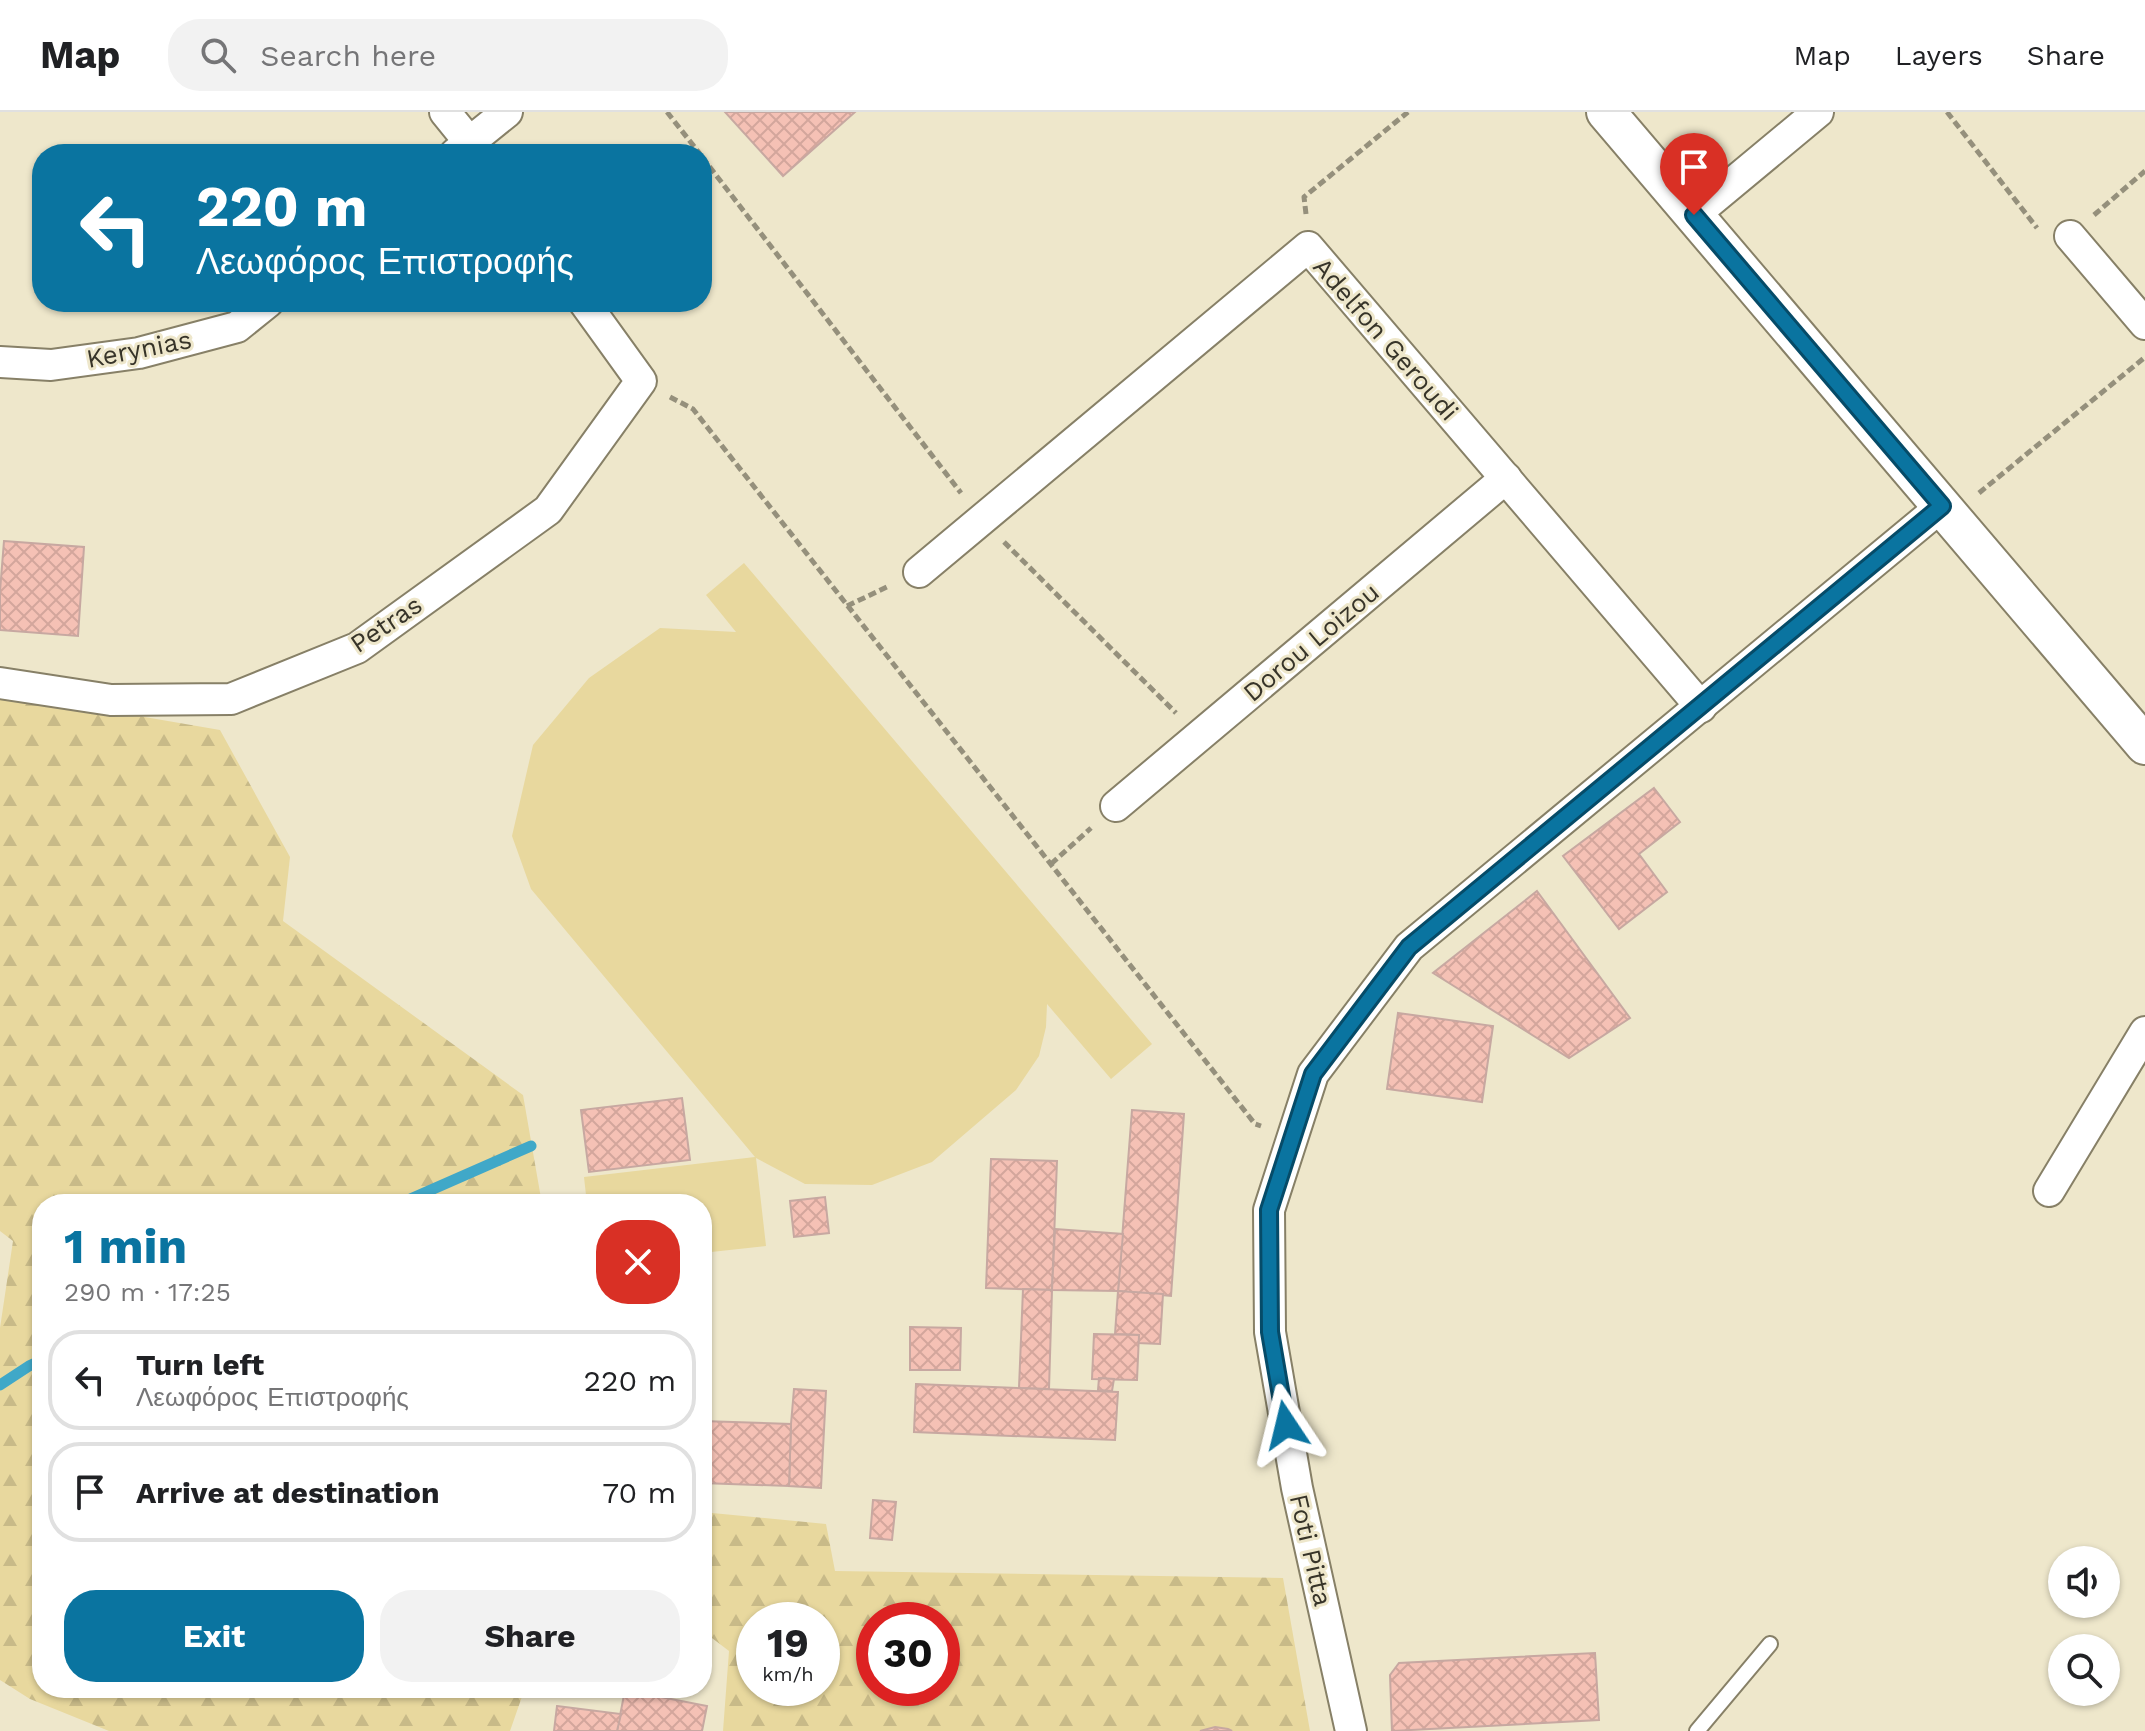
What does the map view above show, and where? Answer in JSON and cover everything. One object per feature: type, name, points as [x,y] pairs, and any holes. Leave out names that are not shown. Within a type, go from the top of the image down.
[{"type":"street","points":[[445,112],[464,144]]},
{"type":"street","points":[[474,144],[507,112]]},
{"type":"street","points":[[1606,112],[2145,745]]},
{"type":"street","points":[[1694,215],[1818,112]]},
{"type":"street","points":[[2070,236],[2145,324]]},
{"type":"street","name":"Adelfon Geroudi","points":[[919,572],[1308,247],[1701,707]]},
{"type":"street","name":"Kerynias","points":[[0,362],[51,365],[139,353],[237,327],[256,312]]},
{"type":"street","points":[[591,312],[641,381]]},
{"type":"street","name":"Petras","points":[[0,683],[111,700],[231,699],[357,648],[548,510],[641,381]]},
{"type":"street","name":"Dorou Loizou","points":[[1116,806],[1506,478]]},
{"type":"street","name":"Foti Pitta","points":[[1351,1731],[1297,1488],[1270,1332],[1269,1210],[1313,1074],[1409,947],[1946,511]]},
{"type":"street","points":[[2049,1191],[2145,1032]]},
{"type":"lane","points":[[1697,1731],[1770,1644]]},
{"type":"path","points":[[667,112],[692,144]]},
{"type":"path","points":[[1308,247],[1304,197],[1408,112]]},
{"type":"path","points":[[1947,112],[2037,228],[2070,236],[2145,171]]},
{"type":"path","points":[[712,170],[982,520],[1200,736]]},
{"type":"path","points":[[1946,511],[2145,357]]},
{"type":"path","points":[[641,381],[693,409],[1255,1124],[1293,1137]]},
{"type":"path","points":[[847,606],[919,572]]},
{"type":"path","points":[[1051,864],[1116,806]]},
{"type":"green space","points":[[744,563],[1152,1044],[1111,1079],[1047,1004],[1046,1027],[1039,1056],[1016,1090],[932,1162],[872,1185],[805,1184],[756,1158],[766,1246],[712,1252],[712,1194],[586,1194],[584,1177],[755,1157],[531,889],[512,836],[533,745],[589,678],[660,628],[736,632],[706,595]]},
{"type":"green space","points":[[0,692],[220,730],[290,857],[283,921],[523,1095],[540,1194],[32,1194],[32,1698],[522,1698],[510,1731],[109,1731],[30,1699],[0,1680],[0,1328],[13,1241],[0,1231]]},
{"type":"green space","points":[[712,1513],[826,1524],[835,1571],[1283,1578],[1310,1731],[723,1731],[729,1651],[712,1638]]},
{"type":"building","points":[[725,112],[855,112],[783,176]]},
{"type":"building","points":[[4,541],[84,547],[78,636],[0,630]]},
{"type":"building","points":[[1654,788],[1680,822],[1639,854],[1667,892],[1619,929],[1563,856]]},
{"type":"building","points":[[1537,891],[1630,1018],[1569,1058],[1433,973]]},
{"type":"building","points":[[1398,1013],[1493,1026],[1482,1102],[1387,1089]]},
{"type":"building","points":[[682,1098],[690,1160],[589,1172],[581,1110]]},
{"type":"building","points":[[1132,1110],[1184,1114],[1171,1296],[1118,1291]]},
{"type":"building","points":[[991,1159],[1057,1161],[1052,1290],[986,1288]]},
{"type":"building","points":[[825,1197],[829,1233],[794,1237],[790,1201]]},
{"type":"building","points":[[1055,1229],[1123,1234],[1118,1291],[1052,1290]]},
{"type":"building","points":[[1023,1289],[1052,1290],[1049,1389],[1019,1388]]},
{"type":"building","points":[[1118,1291],[1163,1294],[1160,1344],[1138,1343],[1139,1335],[1115,1334]]},
{"type":"building","points":[[910,1327],[961,1328],[960,1370],[910,1370]]},
{"type":"building","points":[[1094,1334],[1139,1335],[1137,1380],[1092,1379]]},
{"type":"building","points":[[1099,1378],[1114,1379],[1112,1391],[1098,1390]]},
{"type":"building","points":[[916,1384],[1118,1392],[1115,1440],[914,1432]]},
{"type":"building","points":[[794,1389],[826,1391],[821,1488],[789,1486]]},
{"type":"building","points":[[712,1421],[791,1424],[789,1486],[712,1483]]},
{"type":"building","points":[[873,1500],[896,1502],[892,1540],[870,1538]]},
{"type":"building","points":[[1595,1653],[1599,1720],[1392,1731],[1390,1675],[1399,1663]]},
{"type":"building","points":[[623,1698],[666,1698],[707,1706],[702,1731],[617,1731]]},
{"type":"building","points":[[557,1706],[621,1714],[617,1731],[554,1731]]},
{"type":"building","points":[[1215,1727],[1228,1729],[1232,1731],[1200,1731]]},
{"type":"waterway","points":[[422,1194],[531,1146]]},
{"type":"waterway","points":[[0,1385],[32,1365]]},
{"type":"route","points":[[1286,1425],[1270,1332],[1269,1210],[1313,1074],[1409,947],[1942,506],[1694,215]]}]
